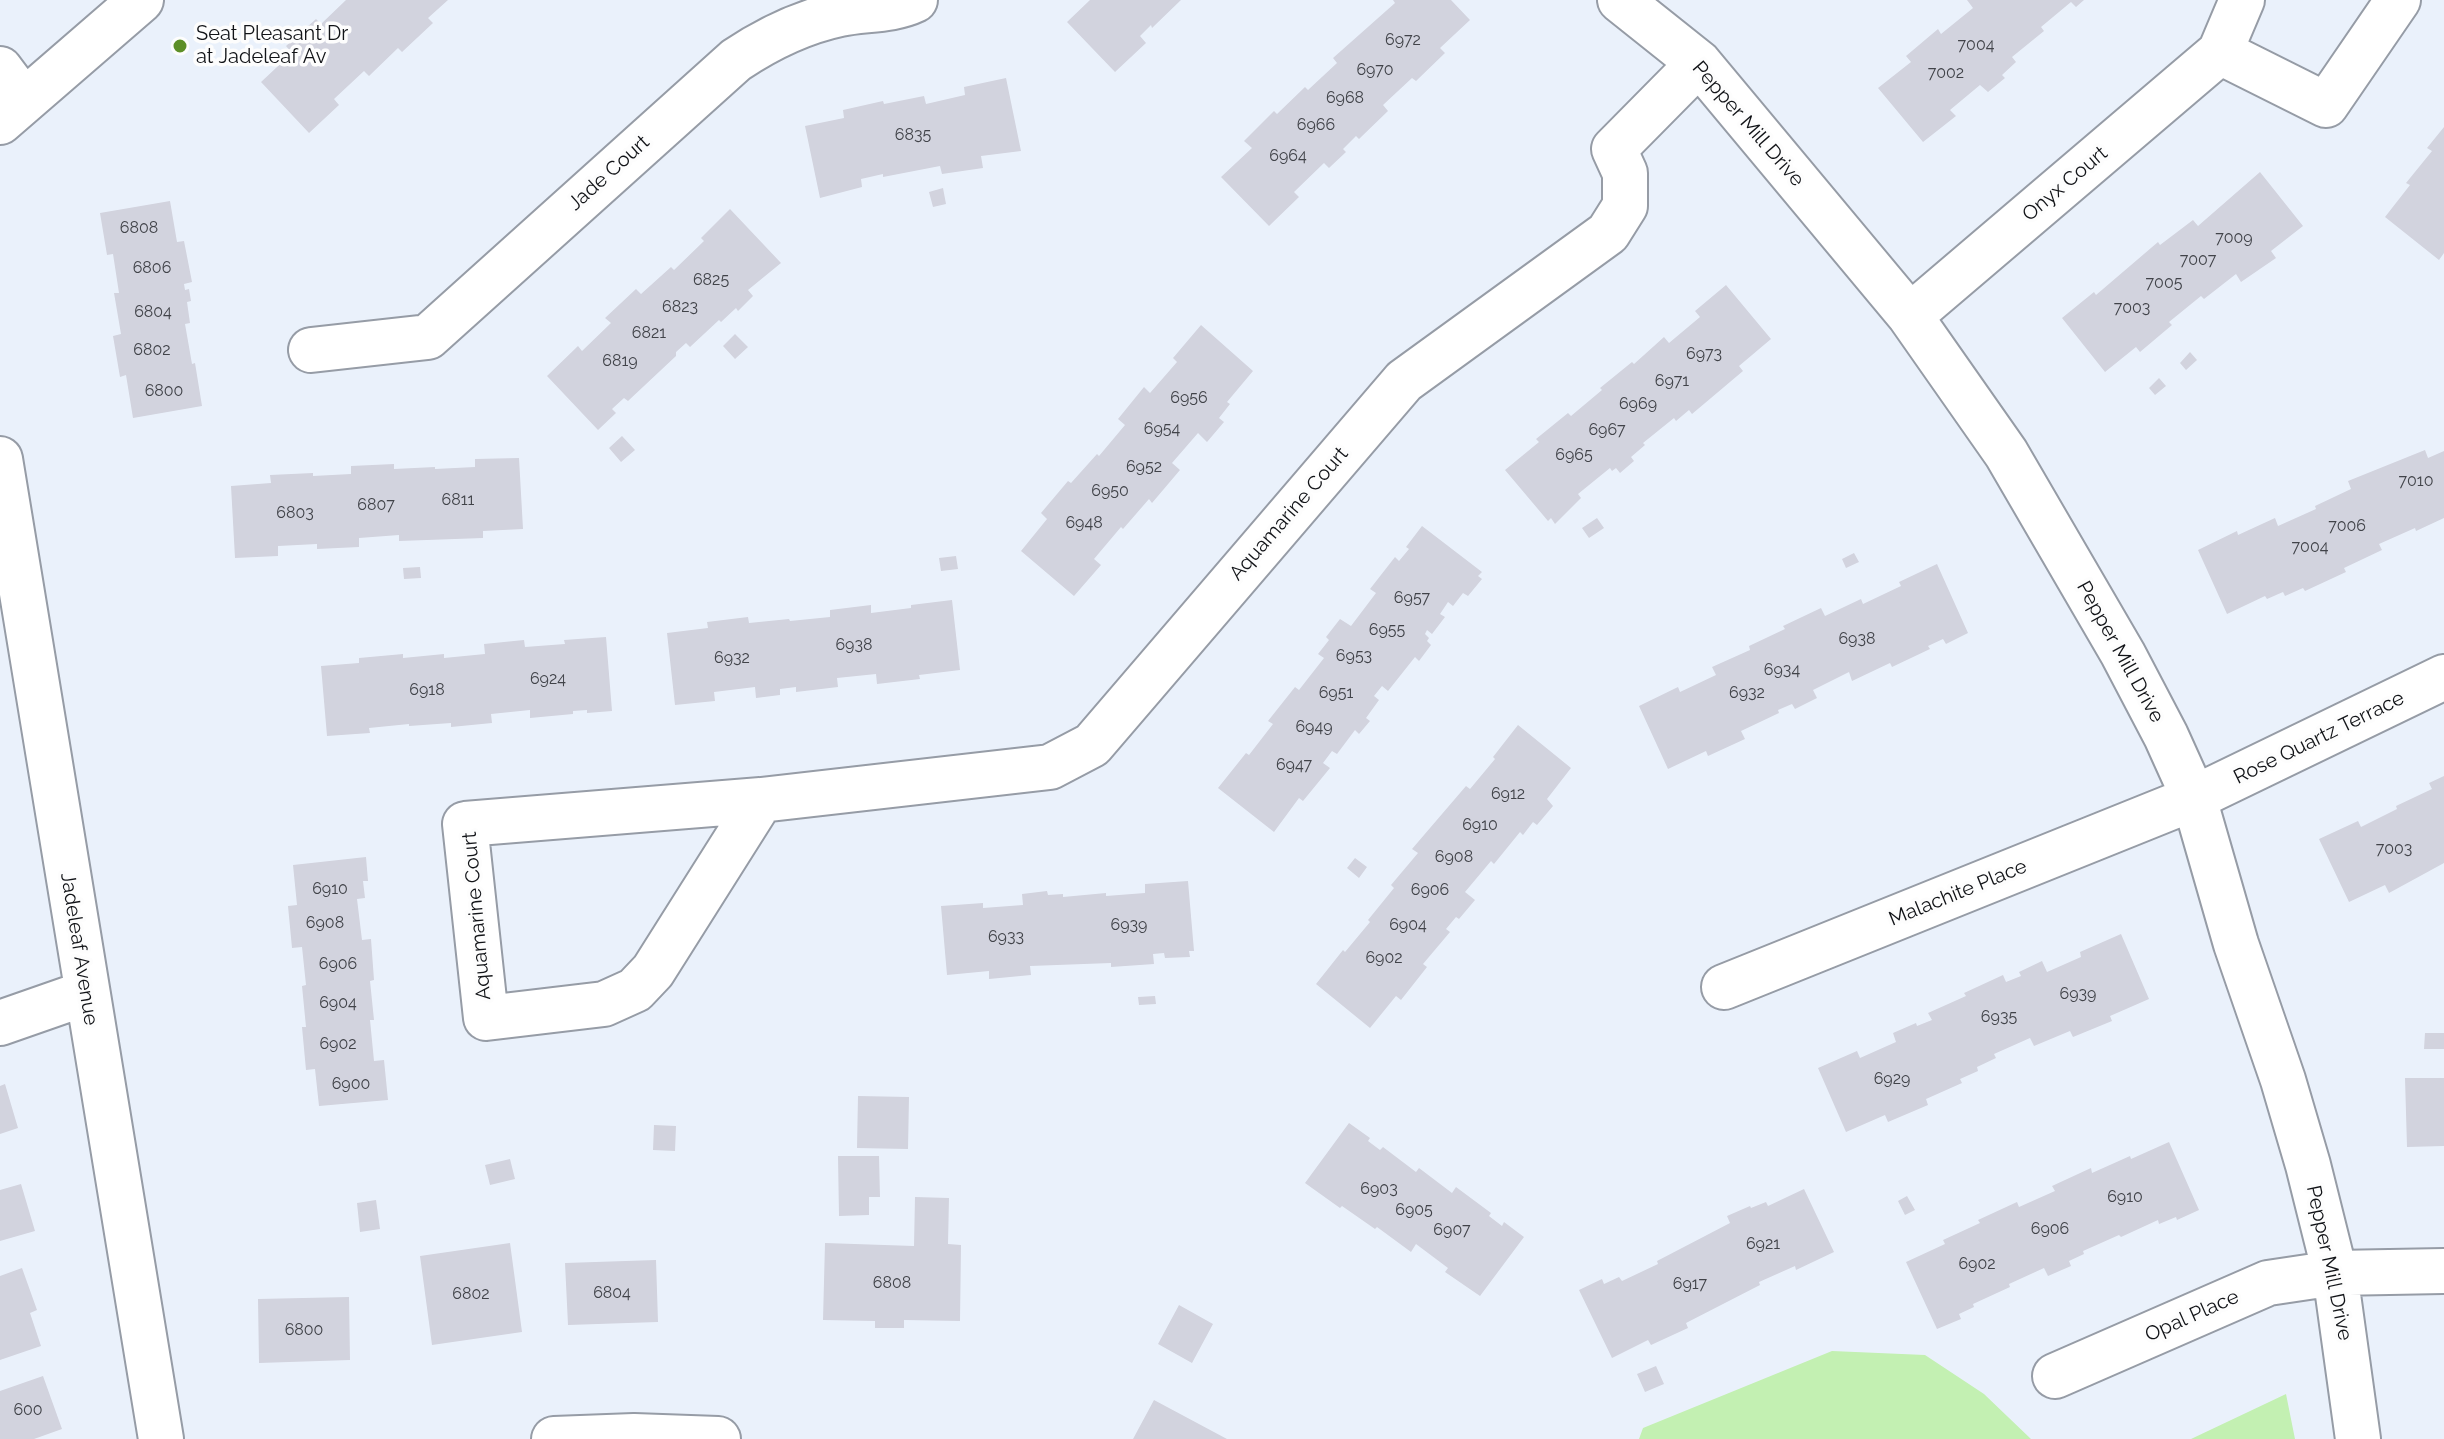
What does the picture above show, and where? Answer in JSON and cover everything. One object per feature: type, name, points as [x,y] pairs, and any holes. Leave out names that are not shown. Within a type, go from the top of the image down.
[{"type":"street","points":[[8,98],[141,0]]},
{"type":"street","name":"Jade Court","points":[[311,350],[428,337],[736,60],[790,29],[819,19],[915,0]]},
{"type":"street","name":"Pepper Mill Drive","points":[[1620,0],[1699,63],[1910,316],[2006,453],[2123,654],[2166,736],[2194,798],[2236,944],[2287,1094],[2335,1273],[2358,1439]]},
{"type":"street","name":"Onyx Court","points":[[1910,316],[2220,52],[2242,0]]},
{"type":"street","points":[[2220,52],[2326,105],[2398,0]]},
{"type":"street","name":"Aquamarine Court","points":[[761,800],[653,971],[635,990],[604,1004],[486,1018],[465,824],[761,800],[1050,767],[1092,745],[1404,381],[1608,233],[1625,206],[1625,173],[1614,149],[1699,63]]},
{"type":"street","name":"Jadeleaf Avenue","points":[[0,459],[161,1439]]},
{"type":"street","name":"Rose Quartz Terrace","points":[[2194,798],[2444,677]]},
{"type":"street","name":"Malachite Place","points":[[1724,987],[2194,798]]},
{"type":"street","points":[[0,1023],[86,993]]},
{"type":"street","name":"Opal Place","points":[[2055,1376],[2268,1283],[2335,1273],[2444,1271]]},
{"type":"street","points":[[554,1439],[634,1436],[718,1439]]},
{"type":"green space","points":[[1832,1351],[1925,1355],[1984,1394],[2031,1439],[1639,1439],[1643,1428]]},
{"type":"green space","points":[[2286,1394],[2295,1439],[2191,1439]]},
{"type":"building","points":[[346,0],[448,0],[428,18],[433,23],[402,52],[398,48],[369,76],[364,71],[334,99],[339,105],[309,133],[261,82],[292,53],[286,46],[316,19],[321,24]]},
{"type":"building","points":[[1090,0],[1181,0],[1140,36],[1146,43],[1115,72],[1067,22]]},
{"type":"building","points":[[1393,0],[1451,0],[1470,20],[1440,48],[1445,53],[1416,81],[1412,78],[1383,105],[1388,111],[1359,139],[1356,136],[1343,149],[1346,152],[1329,168],[1324,163],[1294,192],[1299,197],[1269,226],[1221,177],[1252,148],[1244,141],[1274,111],[1277,114],[1305,87],[1308,90],[1337,63],[1333,58],[1395,3]]},
{"type":"building","points":[[1967,0],[2084,0],[2076,7],[2071,2],[2041,27],[2044,31],[2012,57],[2016,62],[2002,75],[2005,78],[1988,92],[1980,85],[1950,110],[1956,116],[1923,142],[1878,88],[1911,62],[1906,56],[1938,29],[1941,34],[1973,8]]},
{"type":"building","points":[[1006,78],[1021,151],[981,156],[983,168],[942,174],[940,166],[861,179],[862,187],[820,198],[805,126],[844,118],[843,110],[883,101],[884,104],[924,96],[926,104],[965,95],[964,87]]},
{"type":"building","points":[[2444,127],[2444,253],[2439,260],[2385,217],[2410,185],[2406,183],[2432,151],[2427,148]]},
{"type":"building","points":[[2260,172],[2303,226],[2271,251],[2276,258],[2241,282],[2236,274],[2204,299],[2201,296],[2169,322],[2172,325],[2140,352],[2136,347],[2105,372],[2062,318],[2094,292],[2096,295],[2158,242],[2160,245],[2193,220],[2198,226]]},
{"type":"building","points":[[943,188],[946,204],[933,207],[929,192]]},
{"type":"building","points":[[170,201],[177,242],[184,241],[192,282],[184,284],[185,290],[189,289],[191,301],[187,302],[190,323],[185,324],[202,406],[133,418],[126,375],[120,377],[113,336],[121,334],[114,293],[119,293],[113,254],[107,255],[100,213]]},
{"type":"building","points":[[730,209],[781,263],[748,290],[753,296],[738,311],[736,308],[721,322],[719,320],[690,347],[686,343],[628,401],[624,398],[612,409],[616,413],[598,430],[547,376],[578,346],[582,351],[611,323],[605,318],[636,289],[641,294],[671,267],[674,270],[704,241],[701,238]]},
{"type":"building","points":[[1726,285],[1771,339],[1739,366],[1743,371],[1692,414],[1689,410],[1676,421],[1674,418],[1643,443],[1645,445],[1631,457],[1634,461],[1620,473],[1616,468],[1612,471],[1610,468],[1578,494],[1581,498],[1555,524],[1551,518],[1548,521],[1505,470],[1539,442],[1536,439],[1568,413],[1571,416],[1602,390],[1600,388],[1632,362],[1634,364],[1664,337],[1669,343],[1700,317],[1695,311]]},
{"type":"building","points":[[1201,325],[1253,371],[1227,402],[1230,404],[1219,418],[1224,422],[1207,442],[1198,433],[1172,463],[1180,470],[1152,503],[1149,499],[1123,529],[1121,527],[1094,559],[1101,565],[1074,596],[1021,551],[1047,519],[1041,513],[1068,481],[1071,483],[1097,454],[1099,456],[1125,425],[1118,419],[1144,387],[1150,393],[1177,362],[1173,358]]},
{"type":"building","points":[[735,334],[748,347],[735,359],[723,346]]},
{"type":"building","points":[[2190,352],[2197,360],[2186,370],[2180,363]]},
{"type":"building","points":[[2159,378],[2166,386],[2155,395],[2149,388]]},
{"type":"building","points":[[622,436],[635,450],[621,462],[609,448]]},
{"type":"building","points":[[2425,450],[2428,458],[2444,451],[2444,518],[2379,544],[2382,550],[2344,568],[2346,572],[2305,591],[2303,588],[2285,596],[2283,592],[2267,599],[2265,596],[2227,614],[2198,550],[2237,531],[2238,535],[2275,518],[2278,526],[2351,489],[2348,481]]},
{"type":"building","points":[[519,458],[523,529],[483,531],[483,538],[399,541],[399,535],[359,538],[359,547],[317,549],[317,544],[278,546],[278,556],[235,558],[231,486],[271,483],[270,475],[351,474],[351,466],[394,464],[394,469],[435,469],[475,467],[475,459]]},
{"type":"building","points":[[1597,518],[1604,528],[1589,538],[1582,528]]},
{"type":"building","points":[[1422,526],[1482,572],[1478,576],[1482,579],[1468,596],[1463,593],[1453,606],[1448,602],[1440,614],[1445,617],[1432,634],[1427,630],[1425,634],[1431,645],[1419,661],[1415,657],[1388,691],[1382,686],[1374,696],[1379,700],[1366,718],[1370,721],[1359,734],[1355,730],[1337,754],[1332,751],[1323,763],[1330,768],[1303,801],[1299,798],[1274,832],[1218,788],[1273,724],[1268,721],[1295,687],[1299,690],[1324,658],[1318,654],[1340,619],[1351,626],[1376,593],[1370,589],[1395,557],[1399,561],[1409,549],[1406,547]]},
{"type":"building","points":[[1854,553],[1859,562],[1846,568],[1842,559]]},
{"type":"building","points":[[956,556],[958,569],[941,571],[939,558]]},
{"type":"building","points":[[1937,564],[1968,633],[1946,644],[1943,639],[1928,646],[1930,649],[1892,667],[1890,663],[1852,681],[1849,672],[1813,690],[1817,698],[1795,709],[1792,704],[1778,710],[1779,713],[1741,731],[1745,739],[1708,756],[1706,751],[1668,769],[1639,706],[1678,687],[1680,692],[1716,675],[1712,667],[1750,650],[1749,646],[1785,629],[1783,626],[1821,608],[1825,616],[1861,599],[1863,604]]},
{"type":"building","points":[[420,567],[421,578],[404,579],[403,568]]},
{"type":"building","points":[[952,600],[960,670],[877,684],[876,674],[837,678],[838,687],[796,692],[796,687],[780,689],[780,695],[756,698],[755,687],[714,692],[715,701],[675,705],[667,633],[708,628],[707,622],[748,617],[749,623],[790,621],[830,617],[830,610],[871,605],[871,613]]},
{"type":"building","points":[[606,637],[612,711],[573,711],[573,714],[530,718],[530,710],[491,714],[492,723],[451,727],[451,723],[409,724],[369,728],[370,733],[327,736],[321,666],[359,663],[359,658],[403,654],[403,658],[444,654],[444,658],[485,654],[484,644],[524,640],[525,647]]},
{"type":"building","points":[[1518,725],[1571,768],[1547,799],[1553,806],[1537,825],[1533,822],[1523,835],[1520,832],[1494,864],[1491,861],[1465,892],[1475,900],[1446,929],[1450,932],[1423,964],[1427,967],[1401,1000],[1396,996],[1370,1028],[1316,984],[1370,922],[1368,920],[1394,888],[1391,885],[1418,853],[1412,849],[1466,786],[1470,789]]},
{"type":"building","points":[[2444,776],[2444,863],[2389,893],[2385,885],[2349,902],[2319,839],[2358,821],[2361,827],[2397,809],[2396,806],[2432,789],[2429,783]]},
{"type":"building","points":[[366,857],[368,881],[363,881],[365,898],[357,899],[362,940],[371,939],[374,980],[370,981],[374,1020],[370,1020],[374,1061],[384,1060],[388,1100],[319,1106],[315,1069],[306,1070],[302,986],[306,985],[302,947],[292,948],[288,906],[297,905],[293,865]]},
{"type":"building","points":[[1355,858],[1367,867],[1359,878],[1347,868]]},
{"type":"building","points":[[1188,881],[1194,951],[1189,951],[1190,957],[1165,958],[1164,953],[1153,954],[1154,964],[1111,967],[1111,963],[1030,966],[1031,975],[989,979],[989,971],[947,975],[941,906],[983,903],[983,908],[1023,905],[1022,894],[1047,891],[1048,895],[1063,894],[1063,897],[1145,893],[1145,884]]},
{"type":"building","points":[[2121,934],[2149,999],[2110,1016],[2112,1021],[2073,1037],[2070,1031],[2034,1046],[2030,1038],[1994,1054],[1996,1058],[1960,1079],[1962,1083],[1926,1099],[1928,1105],[1888,1122],[1885,1115],[1846,1132],[1818,1068],[1857,1051],[1860,1058],[1896,1042],[1893,1033],[1932,1020],[1928,1013],[2003,975],[2006,982],[2042,961],[2047,972],[2081,957],[2080,952]]},
{"type":"building","points":[[1155,996],[1156,1004],[1139,1005],[1138,997]]},
{"type":"building","points":[[2425,1033],[2444,1033],[2444,1049],[2424,1049]]},
{"type":"building","points":[[2405,1078],[2444,1078],[2444,1146],[2407,1147]]},
{"type":"building","points":[[5,1084],[18,1128],[0,1134],[0,1086]]},
{"type":"building","points":[[858,1096],[909,1097],[908,1149],[857,1148]]},
{"type":"building","points":[[1349,1123],[1370,1138],[1368,1141],[1380,1150],[1383,1147],[1416,1172],[1419,1168],[1452,1193],[1456,1187],[1491,1213],[1489,1216],[1502,1226],[1504,1222],[1524,1237],[1480,1296],[1445,1272],[1448,1268],[1416,1244],[1411,1252],[1377,1227],[1375,1229],[1342,1206],[1340,1208],[1305,1183]]},
{"type":"building","points":[[654,1125],[676,1126],[675,1151],[653,1150]]},
{"type":"building","points":[[2169,1142],[2199,1210],[2177,1220],[2176,1217],[2159,1224],[2158,1220],[2121,1237],[2119,1235],[2083,1251],[2084,1254],[2069,1261],[2071,1266],[2048,1276],[2044,1268],[1973,1304],[1974,1307],[1959,1314],[1961,1319],[1937,1329],[1906,1262],[1945,1244],[1943,1240],[1980,1223],[1978,1220],[2017,1202],[2019,1207],[2055,1191],[2052,1186],[2091,1168],[2092,1173]]},
{"type":"building","points":[[838,1156],[879,1156],[880,1197],[869,1197],[869,1215],[839,1216]]},
{"type":"building","points":[[510,1159],[515,1179],[490,1185],[485,1165]]},
{"type":"building","points":[[21,1184],[35,1231],[0,1241],[0,1190]]},
{"type":"building","points":[[1804,1189],[1834,1252],[1796,1270],[1795,1266],[1759,1282],[1760,1285],[1686,1323],[1688,1328],[1651,1345],[1648,1340],[1612,1358],[1579,1290],[1602,1279],[1604,1284],[1619,1277],[1622,1281],[1730,1223],[1727,1216],[1766,1202],[1768,1206]]},
{"type":"building","points":[[1907,1196],[1915,1210],[1905,1215],[1898,1201]]},
{"type":"building","points":[[915,1197],[949,1198],[948,1244],[961,1245],[960,1321],[904,1320],[904,1328],[875,1328],[875,1321],[823,1320],[825,1243],[914,1246]]},
{"type":"building","points":[[376,1200],[380,1229],[360,1232],[357,1203]]},
{"type":"building","points":[[510,1243],[522,1332],[432,1345],[420,1256]]},
{"type":"building","points":[[656,1260],[658,1322],[568,1325],[565,1263]]},
{"type":"building","points":[[22,1268],[37,1310],[30,1313],[41,1346],[0,1360],[0,1276]]},
{"type":"building","points":[[349,1297],[350,1360],[259,1363],[258,1299]]},
{"type":"building","points":[[1179,1305],[1213,1324],[1192,1363],[1158,1344]]},
{"type":"building","points":[[1656,1366],[1664,1384],[1645,1392],[1637,1374]]},
{"type":"building","points":[[43,1376],[62,1429],[34,1439],[0,1439],[0,1391]]},
{"type":"building","points":[[1154,1400],[1227,1439],[1133,1439]]},
{"type":"place","name":"Seat Pleasant Dr at Jadeleaf Av","points":[[180,46]]}]
